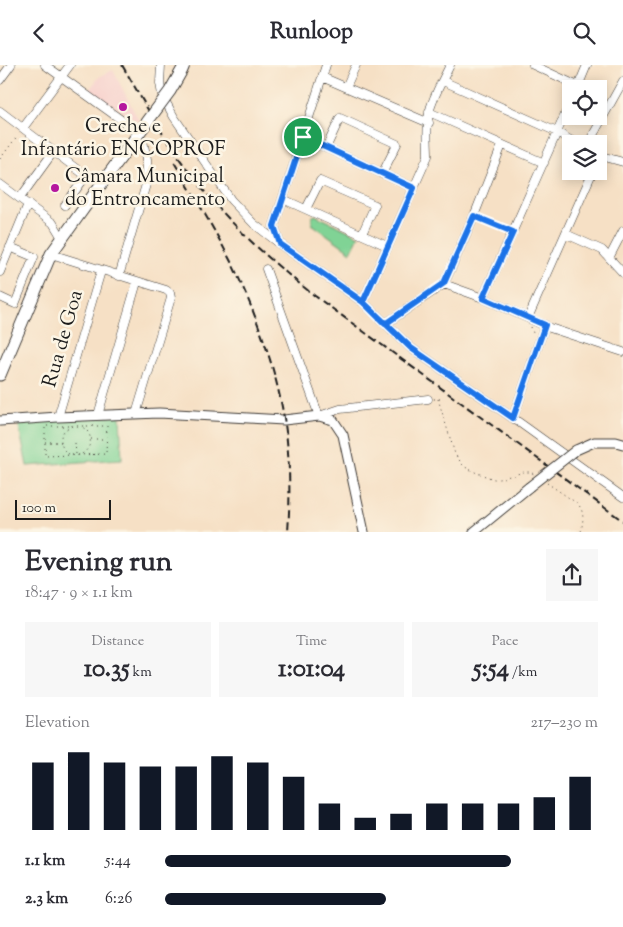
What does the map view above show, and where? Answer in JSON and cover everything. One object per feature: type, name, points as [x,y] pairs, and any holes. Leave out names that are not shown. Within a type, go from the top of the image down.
[{"type":"main road","points":[[0,375],[51,254],[170,91],[184,65]]},
{"type":"street","points":[[0,80],[11,65]]},
{"type":"street","points":[[45,65],[131,127],[143,141],[147,159],[147,181],[119,276]]},
{"type":"street","points":[[23,128],[70,65]]},
{"type":"street","points":[[280,244],[274,226],[326,65]]},
{"type":"street","points":[[346,87],[356,65]]},
{"type":"street","points":[[363,302],[428,156],[430,112],[450,65]]},
{"type":"street","points":[[533,65],[563,80]]},
{"type":"street","points":[[580,80],[587,65]]},
{"type":"street","points":[[161,67],[160,83],[162,95],[174,117],[231,200],[254,224],[363,302],[411,348],[623,497]]},
{"type":"street","points":[[322,77],[429,123]]},
{"type":"street","points":[[443,81],[563,135]]},
{"type":"street","points":[[593,135],[623,81]]},
{"type":"street","points":[[0,111],[86,176],[65,205]]},
{"type":"street","points":[[430,112],[544,163]]},
{"type":"street","points":[[326,148],[340,118],[397,144],[382,174]]},
{"type":"street","points":[[483,298],[562,122]]},
{"type":"street","points":[[303,137],[414,188]]},
{"type":"street","points":[[385,324],[444,283],[474,216],[502,145]]},
{"type":"street","points":[[20,198],[54,151]]},
{"type":"street","points":[[607,157],[623,162]]},
{"type":"street","points":[[529,320],[589,180]]},
{"type":"street","points":[[306,209],[320,181],[375,205],[362,235]]},
{"type":"street","points":[[0,184],[53,223],[62,237]]},
{"type":"street","points":[[283,199],[387,246]]},
{"type":"street","points":[[0,270],[28,204]]},
{"type":"street","points":[[53,223],[70,226]]},
{"type":"street","points":[[609,258],[623,231]]},
{"type":"street","points":[[566,234],[602,250],[623,273]]},
{"type":"street","points":[[0,297],[15,303],[34,257],[10,247]]},
{"type":"street","points":[[51,254],[166,290],[170,293],[136,414]]},
{"type":"street","points":[[266,269],[319,416]]},
{"type":"street","name":"Rua de Goa","points":[[58,417],[101,271]]},
{"type":"street","points":[[98,415],[137,282]]},
{"type":"street","points":[[444,283],[483,298],[529,320],[623,352]]},
{"type":"street","points":[[513,418],[545,325]]},
{"type":"street","points":[[0,421],[159,413],[284,420],[319,416],[340,409],[428,399]]},
{"type":"street","points":[[319,416],[333,420],[343,435],[364,532]]},
{"type":"street","points":[[474,532],[576,450],[594,442],[616,442],[623,445]]},
{"type":"lane","points":[[474,216],[513,232]]},
{"type":"path","points":[[0,159],[23,128]]},
{"type":"path","points":[[529,320],[533,333],[541,336]]},
{"type":"path","points":[[438,399],[455,454],[465,467],[494,479],[524,472],[536,475]]},
{"type":"path","points":[[73,455],[64,450],[61,437],[66,429],[74,425]]},
{"type":"path","points":[[74,425],[107,426],[106,454],[44,456],[45,426],[74,425]]},
{"type":"path","points":[[77,455],[87,450],[91,439],[88,431],[79,425]]},
{"type":"path","points":[[91,439],[106,439]]},
{"type":"path","points":[[44,442],[61,442]]},
{"type":"path","points":[[75,443],[77,455]]},
{"type":"path","points":[[544,481],[578,504],[583,517],[581,532]]},
{"type":"shaded area","name":"Creche e Infantário ENCOPROF","points":[[113,70],[140,123],[89,90],[99,77]]},
{"type":"green space","points":[[315,215],[359,236],[351,252],[312,224],[312,217]]},
{"type":"green space","points":[[120,416],[122,459],[27,466],[18,422]]},
{"type":"railway","points":[[122,65],[160,129],[198,184],[229,219],[279,267],[315,296],[623,521]]},
{"type":"railway","points":[[174,162],[215,231],[237,274],[254,313],[269,356],[280,399],[287,441],[289,464],[288,532]]},
{"type":"place","name":"Creche e Infantário ENCOPROF","points":[[123,107]]},
{"type":"place","name":"Câmara Municipal do Entroncamento","points":[[55,188]]},
{"type":"route","points":[[303,137],[274,226],[280,244],[363,302],[385,324],[398,337],[411,348],[513,418],[545,325],[483,298],[513,232],[474,216],[444,283],[385,324],[363,302],[414,188],[303,137]]}]
